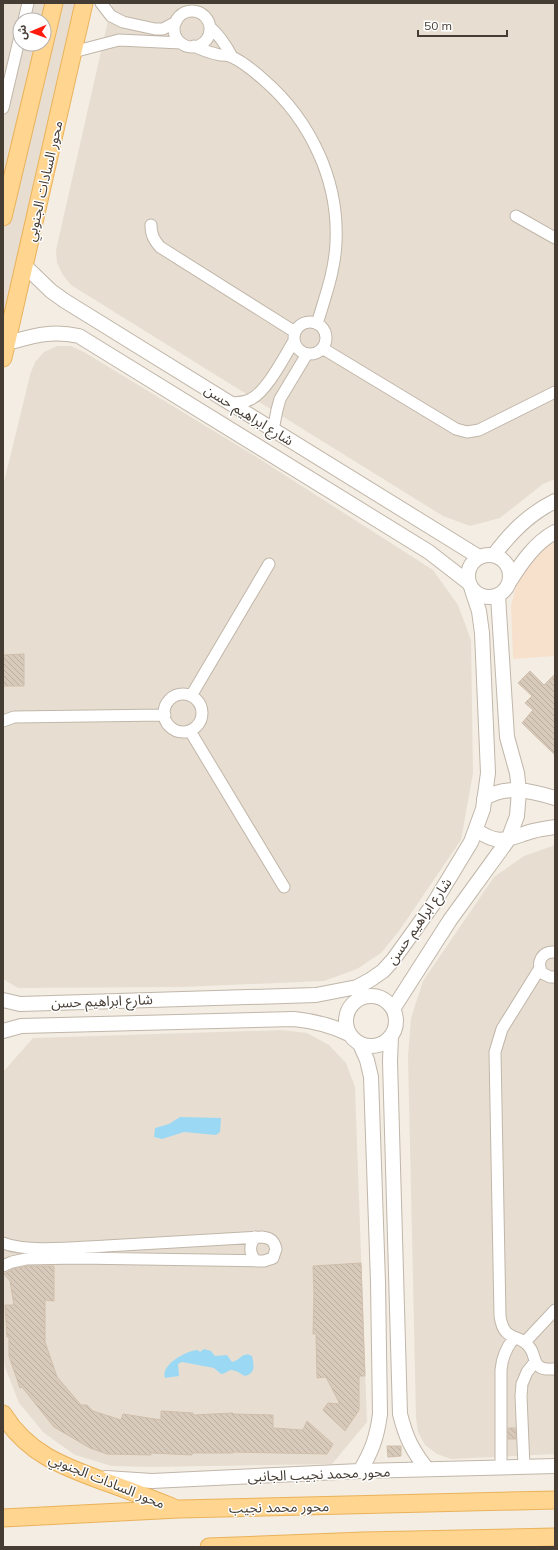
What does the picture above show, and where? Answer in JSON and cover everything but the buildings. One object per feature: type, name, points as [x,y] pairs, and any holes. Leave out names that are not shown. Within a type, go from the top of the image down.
[{"type":"main road","points":[[4,210],[54,3]]},
{"type":"main road","name":"محور السادات الجنوبي","points":[[5,351],[84,3]]},
{"type":"main road","name":"محور السادات الجنوبي","points":[[4,1421],[38,1452],[51,1460],[84,1474],[179,1509]]},
{"type":"main road","name":"محور محمد نجيب","points":[[3,1518],[179,1509],[555,1500]]},
{"type":"main road","points":[[209,1547],[363,1544],[555,1537]]},
{"type":"street","points":[[101,3],[111,16],[123,22],[155,29],[163,29],[186,12],[196,12],[208,22],[226,46],[232,57]]},
{"type":"street","points":[[184,3],[174,29],[176,37],[181,43],[187,46],[200,45],[206,40],[209,34],[208,22],[200,3]]},
{"type":"street","points":[[73,52],[119,40],[181,43]]},
{"type":"street","points":[[194,46],[232,57],[255,72],[279,93],[299,118],[315,144],[328,176],[335,208],[336,241],[333,274],[317,324]]},
{"type":"street","points":[[3,108],[16,52]]},
{"type":"street","points":[[516,216],[555,238]]},
{"type":"street","points":[[151,225],[151,233],[154,241],[160,247],[294,337],[296,347],[301,352],[313,354],[322,348],[325,335],[317,324],[306,323],[298,328],[294,337],[263,389],[252,399],[241,403],[230,403]]},
{"type":"street","name":"شارع ابراهيم حسن","points":[[24,265],[51,291],[65,301],[479,558]]},
{"type":"street","name":"شارع ابراهيم حسن","points":[[3,1000],[20,1004],[316,996],[358,993],[370,980],[383,971],[393,960],[434,903],[471,842],[476,830],[484,799],[488,773],[482,633],[479,611],[471,586],[428,552],[79,336],[62,332],[45,334],[5,351]]},
{"type":"street","points":[[322,348],[456,429],[467,432],[479,430],[552,395]]},
{"type":"street","points":[[263,449],[273,430],[276,410],[280,399],[307,354]]},
{"type":"street","points":[[494,555],[507,537],[523,521],[555,501]]},
{"type":"street","points":[[510,581],[510,573],[507,565],[494,555],[486,555],[479,558],[473,562],[469,569],[468,576],[471,586],[478,594],[484,597],[498,596],[508,587],[521,563],[535,548],[555,532]]},
{"type":"street","points":[[191,696],[269,564]]},
{"type":"street","name":"شارع ابراهيم حسن","points":[[393,1008],[450,920],[508,840],[517,816],[520,791],[517,773],[507,738],[498,596]]},
{"type":"street","points":[[185,694],[191,696],[196,699],[202,710],[199,723],[190,731],[178,731],[166,721],[165,708],[172,698],[178,695],[185,694]]},
{"type":"street","points":[[3,711],[14,717]]},
{"type":"street","points":[[3,721],[14,717],[165,715]]},
{"type":"street","points":[[190,731],[284,887]]},
{"type":"street","points":[[484,799],[502,790],[520,791],[555,798]]},
{"type":"street","points":[[476,830],[489,837],[508,840],[534,831],[555,827]]},
{"type":"street","points":[[555,952],[544,954],[539,963],[540,968],[546,976],[555,977]]},
{"type":"street","points":[[540,968],[502,1029],[498,1040],[495,1060],[500,1316],[501,1325],[506,1333],[520,1340],[530,1348],[534,1354],[535,1362],[539,1367],[545,1369],[555,1369]]},
{"type":"street","points":[[391,1037],[377,1046],[369,1046],[360,1044],[349,1034],[346,1026],[346,1018],[358,993],[382,998],[393,1008],[396,1015],[396,1023],[391,1037],[390,1061],[400,1414],[405,1434],[414,1452],[428,1469]]},
{"type":"street","name":"شارع ابراهيم حسن","points":[[3,1031],[21,1026],[294,1019],[313,1020],[349,1034]]},
{"type":"street","points":[[360,1044],[367,1060],[371,1077],[378,1282],[380,1414],[377,1434],[370,1454],[360,1471]]},
{"type":"street","points":[[255,1238],[250,1249],[252,1256],[256,1261]]},
{"type":"street","points":[[3,1243],[12,1247],[77,1253],[256,1261],[269,1260],[273,1258],[276,1249],[275,1244],[268,1238],[255,1238],[77,1253],[26,1259],[12,1262],[3,1266]]},
{"type":"street","points":[[378,1282],[397,1282]]},
{"type":"street","points":[[501,1467],[502,1358],[507,1347],[520,1340],[555,1310]]},
{"type":"street","points":[[524,1466],[521,1396],[522,1384],[527,1372],[535,1362]]},
{"type":"street","name":"محور محمد نجيب الجانبى","points":[[84,1474],[107,1478],[152,1481],[360,1471],[555,1466]]},
{"type":"shaded area","points":[[3,3],[75,3],[3,322]]},
{"type":"shaded area","points":[[112,3],[555,3],[555,479],[543,484],[500,518],[470,526],[443,516],[71,285],[63,275],[57,263],[56,250]]},
{"type":"shaded area","points":[[57,346],[71,346],[84,352],[255,456],[433,570],[458,605],[471,640],[473,773],[461,840],[399,931],[381,953],[357,969],[324,981],[182,987],[18,988],[3,979],[3,486],[30,375],[35,362],[44,352]]},
{"type":"shaded area","points":[[555,542],[555,656],[513,659],[511,606],[518,578],[536,553]]},
{"type":"shaded area","points":[[555,845],[555,1454],[451,1459],[437,1454],[425,1445],[418,1432],[416,1417],[408,1056],[411,1018],[423,981],[494,877],[524,856]]},
{"type":"shaded area","points":[[282,1030],[307,1033],[329,1045],[346,1063],[355,1087],[367,1422],[332,1464],[151,1467],[112,1466],[75,1455],[44,1433],[19,1403],[5,1367],[3,1353],[3,1072],[33,1038]]},
{"type":"water","points":[[180,1117],[221,1118],[220,1132],[216,1135],[184,1132],[162,1139],[154,1137],[155,1128],[169,1124]]},
{"type":"water","points":[[204,1349],[211,1351],[215,1356],[227,1355],[232,1362],[243,1355],[252,1356],[254,1365],[253,1371],[249,1375],[245,1376],[237,1371],[231,1370],[221,1374],[214,1368],[182,1362],[178,1364],[179,1376],[165,1378],[166,1368],[170,1363],[181,1355],[198,1350],[200,1352]]}]
